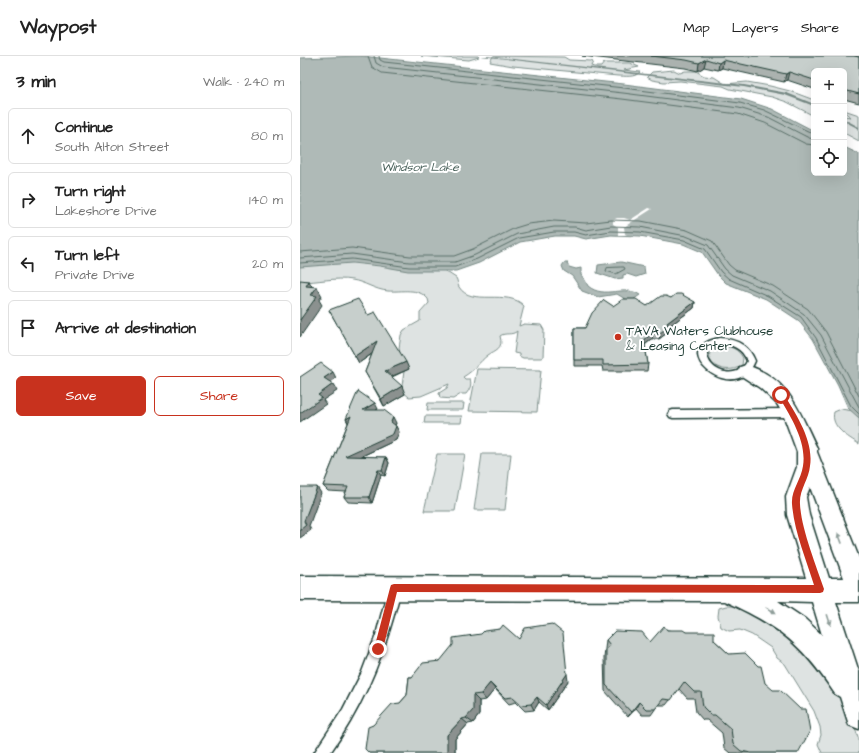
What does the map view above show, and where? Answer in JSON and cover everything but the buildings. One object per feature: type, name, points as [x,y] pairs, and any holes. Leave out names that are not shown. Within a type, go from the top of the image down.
[{"type":"street","points":[[300,588],[859,589],[807,448],[792,413],[776,390],[746,371]]},
{"type":"street","points":[[807,448],[807,467],[798,489],[796,504],[800,525],[858,710]]},
{"type":"street","points":[[722,589],[761,604],[786,619],[801,632],[817,648],[831,666],[858,710]]},
{"type":"lane","points":[[719,341],[730,342],[738,345],[745,350],[750,358],[750,364],[746,371],[736,375],[728,375],[713,371],[703,360],[703,350],[709,344],[719,341]]},
{"type":"lane","points":[[673,414],[792,413]]},
{"type":"lane","points":[[321,753],[344,721],[369,673],[382,638],[394,588]]},
{"type":"shaded area","points":[[421,56],[478,56],[479,57],[469,60]]},
{"type":"shaded area","points":[[493,56],[564,57],[569,60],[591,61],[593,62],[591,66],[594,67],[601,67],[604,63],[630,63],[639,67],[624,70],[640,72],[633,76],[618,76],[513,66],[490,62]]},
{"type":"shaded area","points":[[674,70],[680,73],[685,71],[696,71],[704,76],[714,77],[725,84],[747,82],[790,91],[811,99],[811,114],[787,102],[772,97],[730,89],[723,86],[680,81],[664,82],[652,80],[647,77],[652,72]]},
{"type":"shaded area","points":[[847,111],[859,115],[859,141],[847,135],[847,116],[851,117],[847,114]]},
{"type":"shaded area","points":[[339,260],[442,269],[456,278],[459,287],[465,293],[472,296],[509,298],[517,301],[524,306],[519,326],[524,324],[541,325],[544,330],[543,357],[523,358],[519,356],[519,354],[514,353],[517,331],[504,334],[500,336],[500,346],[488,355],[471,372],[463,377],[465,379],[470,379],[471,381],[469,390],[466,394],[461,394],[453,399],[440,398],[439,393],[447,388],[449,384],[421,396],[409,397],[403,392],[402,386],[404,371],[399,348],[401,335],[404,330],[420,321],[420,313],[429,303],[428,299],[424,295],[415,291],[388,291],[374,288],[352,280],[339,279],[300,282],[300,264]]},
{"type":"shaded area","points":[[721,346],[731,347],[739,352],[743,358],[742,365],[732,369],[715,366],[710,358],[710,352],[714,348]]},
{"type":"shaded area","points":[[477,369],[541,370],[537,412],[469,411]]},
{"type":"shaded area","points":[[428,403],[464,403],[463,410],[427,410]]},
{"type":"shaded area","points":[[841,409],[853,411],[859,415],[859,444],[837,427],[833,417],[834,412]]},
{"type":"shaded area","points":[[425,416],[462,416],[461,423],[424,423]]},
{"type":"shaded area","points":[[437,454],[465,454],[455,511],[424,511]]},
{"type":"shaded area","points":[[482,454],[511,454],[505,510],[474,510]]},
{"type":"shaded area","points":[[726,606],[742,606],[818,653],[853,721],[859,740],[859,753],[822,753],[818,744],[821,735],[820,727],[814,711],[785,664],[777,658],[771,648],[752,635],[740,630],[729,631],[721,627],[718,616],[719,608]]},
{"type":"water","name":"Windsor Lake","points":[[361,56],[624,84],[741,99],[772,109],[811,129],[811,176],[847,176],[847,148],[859,154],[859,418],[848,408],[838,385],[813,339],[798,320],[766,299],[726,283],[718,275],[702,252],[683,244],[640,236],[611,235],[586,239],[574,236],[555,236],[520,242],[479,263],[456,271],[408,271],[352,263],[300,267],[300,58]]},
{"type":"water","points":[[621,262],[644,267],[645,274],[636,277],[627,274],[623,275],[623,278],[615,279],[597,273],[598,265]]},
{"type":"water","points":[[564,263],[568,263],[567,264],[569,267],[576,269],[581,268],[581,275],[588,286],[594,290],[601,292],[628,291],[640,295],[630,302],[617,294],[598,297],[582,291],[572,276],[564,271],[562,266]]},
{"type":"pier","points":[[649,208],[652,209],[624,227],[625,234],[627,235],[618,235],[618,227],[613,224],[613,220],[617,218],[624,218],[630,220]]},
{"type":"waterway","points":[[481,56],[744,86],[786,94],[811,104]]},
{"type":"waterway","points":[[847,122],[859,128]]},
{"type":"place","name":"TAVA Waters Clubhouse & Leasing Center","points":[[618,337]]},
{"type":"route","points":[[378,649],[394,588],[820,589],[800,525],[796,504],[798,489],[807,467],[807,448],[792,413],[781,395]]}]
